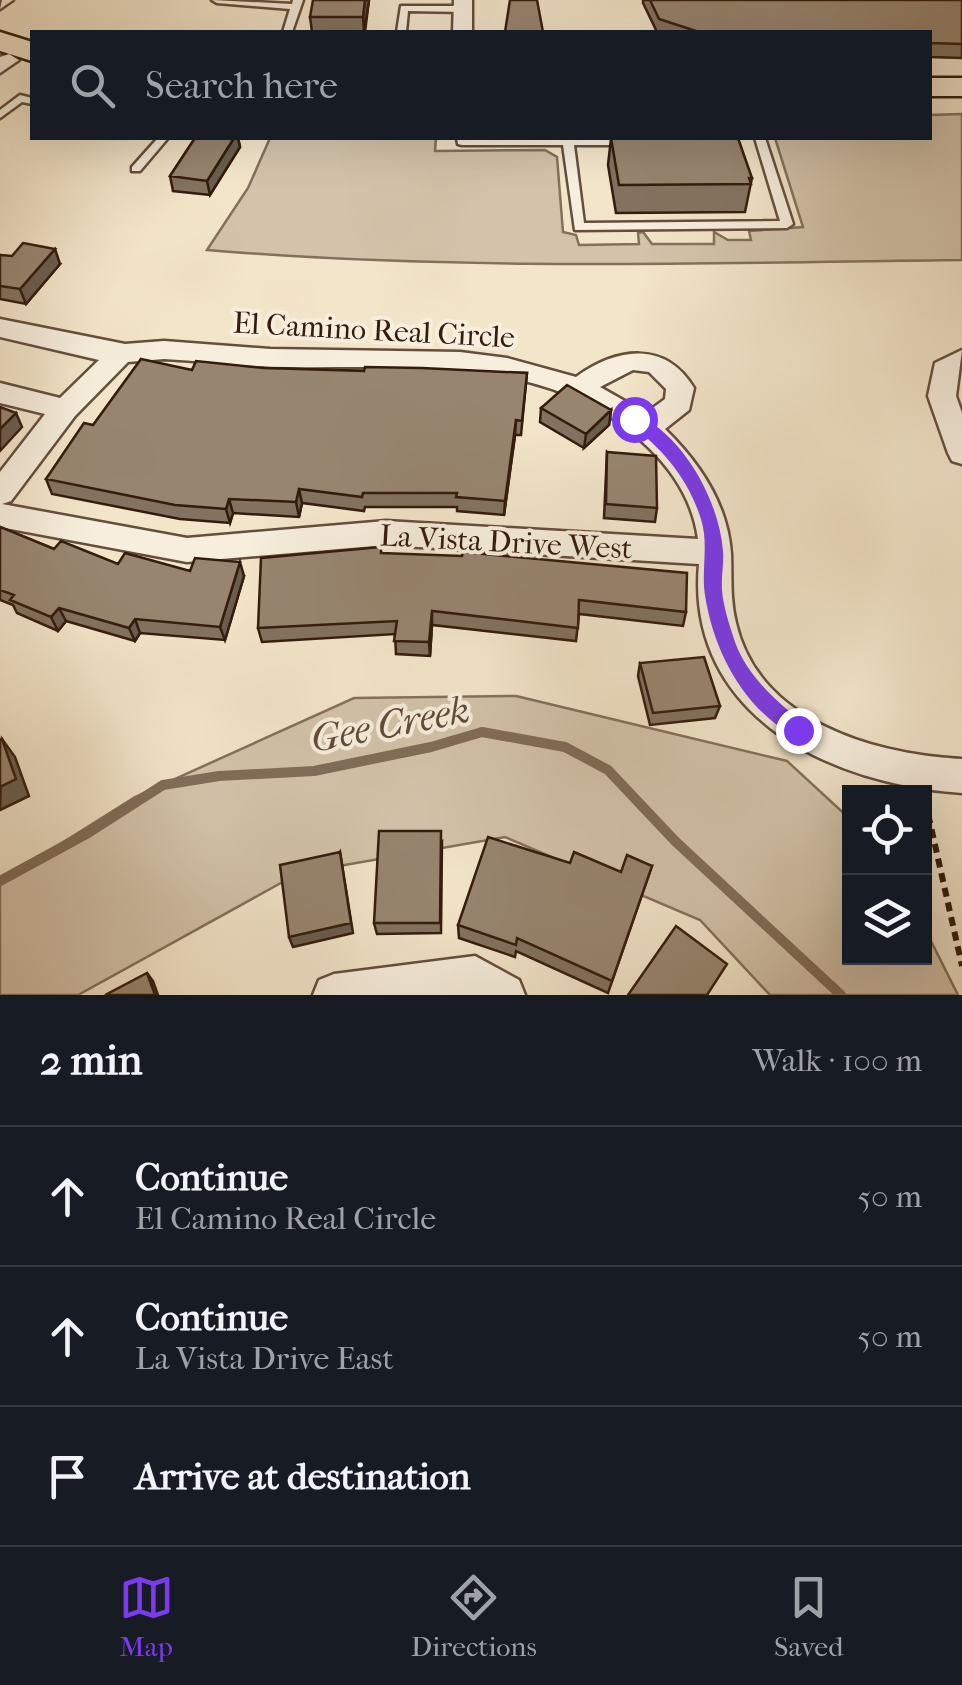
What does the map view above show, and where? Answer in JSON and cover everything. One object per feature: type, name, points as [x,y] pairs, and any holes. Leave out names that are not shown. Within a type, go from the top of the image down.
[{"type":"main road","points":[[932,87],[962,87]]},
{"type":"main road","points":[[932,104],[962,104]]},
{"type":"street","points":[[463,4],[463,30]]},
{"type":"street","name":"El Camino Real Circle","points":[[0,328],[121,354],[161,350],[268,358],[445,360],[545,374],[582,387],[670,448],[698,492],[710,522],[715,552],[713,592],[728,649],[765,704],[825,746],[879,768],[920,776],[962,776]]},
{"type":"street","points":[[0,493],[65,409],[121,354]]},
{"type":"street","points":[[962,358],[945,370],[942,396],[962,453]]},
{"type":"street","points":[[582,387],[605,367],[634,360],[663,368],[680,388],[679,403],[646,428]]},
{"type":"street","points":[[0,393],[65,409]]},
{"type":"street","name":"La Vista Drive West","points":[[0,514],[187,550],[386,533],[454,535],[559,546],[715,552]]},
{"type":"street","points":[[334,995],[475,978],[504,995]]},
{"type":"lane","points":[[0,6],[8,0]]},
{"type":"lane","points":[[216,0],[296,3],[289,30]]},
{"type":"lane","points":[[401,30],[404,8],[463,4]]},
{"type":"lane","points":[[0,116],[20,98],[30,100]]},
{"type":"lane","points":[[136,168],[161,140]]},
{"type":"lane","points":[[462,140],[645,142]]},
{"type":"lane","points":[[742,141],[751,140]]},
{"type":"lane","points":[[568,142],[579,227],[787,224],[760,140]]},
{"type":"path","points":[[932,833],[962,966]]},
{"type":"shaded area","points":[[962,114],[962,260],[490,263],[207,250],[248,188],[269,140],[436,140],[435,151],[545,150],[557,157],[563,232],[576,235],[579,245],[639,244],[638,233],[643,232],[652,244],[714,244],[714,232],[728,240],[751,240],[749,231],[803,227],[776,140],[932,140],[932,115]]},
{"type":"shaded area","points":[[516,696],[787,761],[842,812],[842,965],[932,965],[932,943],[958,995],[770,995],[700,920],[505,837],[299,873],[78,995],[0,995],[0,882],[135,797],[354,698]]},
{"type":"building","points":[[313,0],[365,0],[363,17],[310,17]]},
{"type":"building","points":[[510,0],[537,0],[543,30],[505,30]]},
{"type":"building","points":[[650,0],[962,0],[962,44],[932,43],[932,30],[693,30],[659,19]]},
{"type":"building","points":[[194,140],[233,140],[207,181],[170,176]]},
{"type":"building","points":[[611,140],[739,140],[752,178],[751,184],[619,185]]},
{"type":"building","points":[[23,243],[55,249],[20,289],[0,286],[0,255],[12,256]]},
{"type":"building","points":[[141,359],[192,370],[196,361],[264,368],[422,368],[527,373],[522,421],[516,420],[505,501],[456,497],[457,493],[363,493],[362,497],[299,489],[296,502],[229,499],[226,509],[175,505],[46,479],[84,423],[93,425]]},
{"type":"building","points":[[567,385],[611,410],[586,434],[541,408]]},
{"type":"building","points":[[0,407],[16,413],[0,429]]},
{"type":"building","points":[[607,452],[656,456],[657,508],[606,504]]},
{"type":"building","points":[[0,527],[54,549],[61,541],[118,564],[125,553],[190,571],[195,558],[240,562],[220,627],[135,619],[129,628],[59,608],[51,617],[10,600],[14,595],[0,590]]},
{"type":"building","points":[[381,547],[381,553],[462,556],[463,552],[687,573],[686,612],[579,600],[578,628],[432,611],[429,642],[394,641],[397,621],[258,628],[261,558]]},
{"type":"building","points":[[704,657],[720,706],[653,713],[640,663]]},
{"type":"building","points":[[0,740],[16,779],[0,787]]},
{"type":"building","points":[[379,831],[441,831],[440,923],[374,923]]},
{"type":"building","points":[[488,837],[570,863],[574,852],[621,872],[627,855],[652,866],[612,981],[517,938],[516,945],[458,925]]},
{"type":"building","points":[[340,852],[351,923],[289,937],[280,865]]},
{"type":"building","points":[[676,926],[727,964],[707,995],[628,995]]},
{"type":"building","points":[[147,973],[155,995],[105,995]]},
{"type":"waterway","name":"Gee Creek","points":[[0,881],[88,833],[163,785],[219,776],[314,771],[431,747],[482,732],[565,747],[608,770],[675,841],[841,995]]},
{"type":"route","points":[[634,419],[670,448],[698,492],[710,522],[715,552],[713,592],[728,649],[765,704],[798,730]]}]
